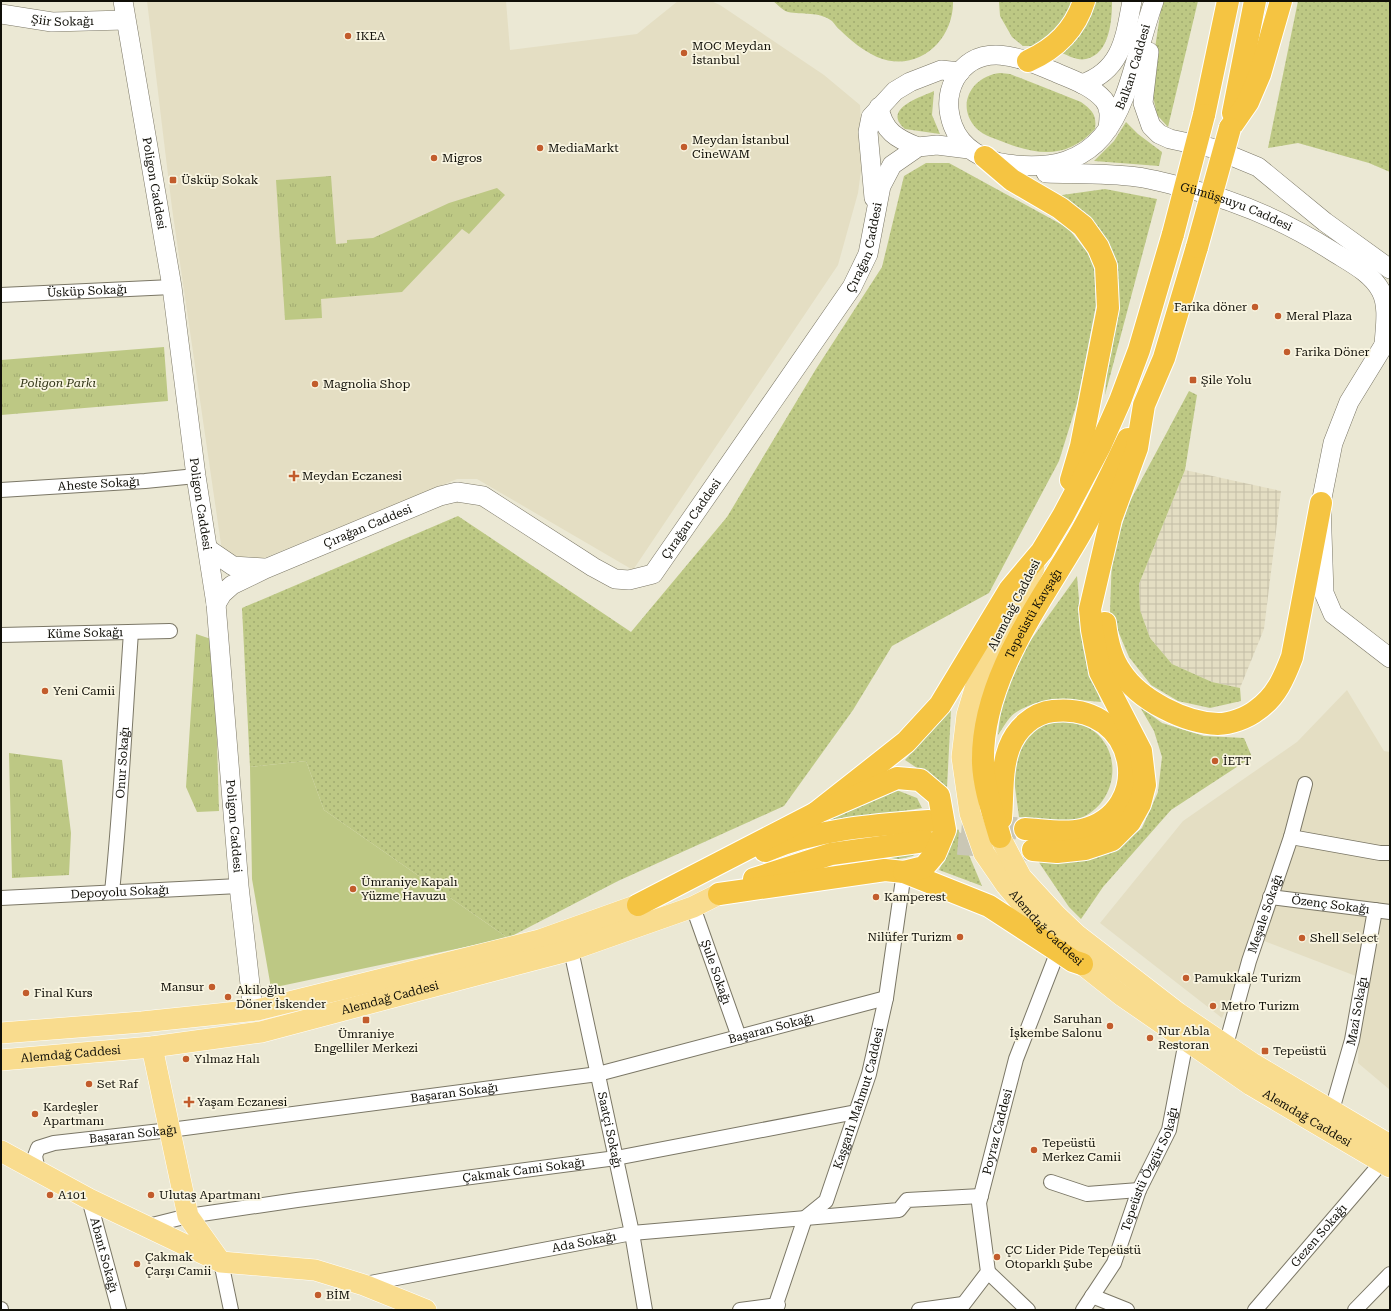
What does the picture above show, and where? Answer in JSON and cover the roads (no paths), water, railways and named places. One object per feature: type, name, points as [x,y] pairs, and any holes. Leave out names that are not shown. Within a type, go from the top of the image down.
[{"type":"highway","points":[[1028,60],[1045,52],[1060,42],[1072,27],[1084,1]]},
{"type":"highway","points":[[1255,1],[1230,128],[1164,358],[1144,405],[1137,448],[1111,519],[1101,558],[1099,579],[1107,636],[1114,658],[1121,672],[1133,686],[1154,702],[1176,715],[1218,724],[1239,720],[1257,710],[1273,696],[1283,680],[1292,657],[1321,503]]},
{"type":"highway","points":[[1230,128],[1248,102],[1260,74],[1281,1]]},
{"type":"highway","points":[[816,813],[906,742],[940,705],[1010,588],[1042,551],[1063,516],[1100,446],[1120,401],[1138,350],[1173,234],[1204,115],[1226,6]]},
{"type":"highway","points":[[977,153],[1012,180],[1060,208],[1083,226],[1098,247],[1106,266],[1108,308],[1081,446],[1072,474],[1063,516]]},
{"type":"highway","name":"Tepeüstü Kavşağı","points":[[1000,837],[990,803],[983,763],[986,731],[996,688],[1014,648],[1033,613],[1101,495],[1144,405]]},
{"type":"highway","points":[[1033,850],[1057,852],[1085,849],[1112,840],[1130,822],[1140,804],[1145,785],[1141,751],[1100,672],[1092,630],[1090,609],[1094,590],[1099,579]]},
{"type":"highway","points":[[1000,837],[1004,769],[1010,748],[1027,722],[1047,712],[1064,710],[1084,712],[1103,721],[1116,734],[1127,753],[1130,776],[1122,798],[1112,815],[1099,824],[1082,830],[1057,832],[1025,828]]},
{"type":"highway","points":[[638,905],[816,813],[897,778],[920,780],[939,796],[944,830],[935,854],[924,867],[904,872]]},
{"type":"highway","points":[[638,905],[779,845],[850,827],[927,831],[831,854],[761,876],[719,894]]},
{"type":"highway","points":[[719,894],[885,870],[904,872],[989,906],[1073,961],[1082,964]]},
{"type":"main road","name":"Alemdağ Caddesi","points":[[1042,551],[993,645],[978,678],[967,715],[962,757],[970,813],[984,853],[1022,904],[1042,926],[1082,964],[1121,995],[1186,1041],[1252,1084],[1387,1158]]},
{"type":"main road","name":"Alemdağ Caddesi","points":[[1000,837],[1021,877],[1056,915],[1077,935],[1166,1004],[1252,1063],[1332,1110],[1387,1158]]},
{"type":"main road","name":"Alemdağ Caddesi","points":[[1,1060],[152,1047],[261,1032],[571,950],[693,907],[719,894]]},
{"type":"main road","name":"Alemdağ Caddesi","points":[[1,1033],[142,1022],[253,1011],[540,940],[638,905]]},
{"type":"main road","points":[[152,1047],[188,1216],[221,1262]]},
{"type":"main road","points":[[1,1151],[89,1199],[221,1262],[315,1270],[364,1284],[426,1310]]},
{"type":"street","name":"Poligon Caddesi","points":[[123,1],[125,20],[172,287],[196,476],[216,604],[239,886],[253,1011]]},
{"type":"street","name":"Balkan Caddesi","points":[[1082,84],[1094,80],[1112,66],[1124,40],[1132,1]]},
{"type":"street","points":[[1154,1],[1143,95],[1144,110],[1151,126],[1159,134],[1170,139],[1212,148],[1258,167],[1325,222],[1390,268]]},
{"type":"street","name":"Balkan Caddesi","points":[[1108,129],[1127,91],[1154,1]]},
{"type":"street","name":"Şiir Sokağı","points":[[1,14],[52,22],[125,20]]},
{"type":"street","points":[[1006,55],[1028,60],[1082,84],[1104,101],[1109,110],[1108,129],[1102,139],[1079,156],[1060,163],[1018,165],[1004,163],[977,153],[958,139],[949,113],[949,97],[952,84],[960,72],[970,63],[981,57],[1006,55]]},
{"type":"street","points":[[875,221],[872,162],[868,132],[871,117],[895,91],[910,82],[941,70],[960,72]]},
{"type":"street","points":[[879,107],[884,124],[891,134],[918,147]]},
{"type":"street","name":"Çırağan Caddesi","points":[[216,604],[222,594],[232,585],[265,569],[440,496],[457,492],[483,496],[593,567],[615,579],[629,580],[653,574],[852,287],[868,254],[881,186],[892,165],[918,147],[937,145],[977,153]]},
{"type":"street","name":"Gümüşsuyu Caddesi","points":[[1018,165],[1040,173],[1113,174],[1138,177],[1220,197],[1254,209],[1318,242],[1360,268],[1373,280],[1384,297],[1387,341]]},
{"type":"street","name":"Üsküp Sokağı","points":[[1,295],[172,287]]},
{"type":"street","points":[[1387,341],[1350,402],[1333,443],[1321,503],[1324,593],[1328,604],[1334,614],[1390,658]]},
{"type":"street","name":"Aheste Sokağı","points":[[1,490],[145,481],[196,476]]},
{"type":"street","name":"Çırağan Caddesi","points":[[208,548],[233,566],[265,569]]},
{"type":"street","name":"Küme Sokağı","points":[[1,635],[170,631]]},
{"type":"street","name":"Onur Sokağı","points":[[112,892],[122,786],[122,747],[131,632]]},
{"type":"street","name":"Meşale Sokağı","points":[[1226,1045],[1249,961],[1291,837],[1306,784]]},
{"type":"street","points":[[1291,837],[1380,853],[1390,853]]},
{"type":"street","name":"Kaşgarlı Mahmut Caddesi","points":[[806,1218],[826,1201],[869,1074],[886,998],[904,872]]},
{"type":"street","name":"Depoyolu Sokağı","points":[[1,898],[239,886]]},
{"type":"street","name":"Özenç Sokağı","points":[[1270,897],[1390,912]]},
{"type":"street","name":"Şule Sokağı","points":[[693,907],[739,1037]]},
{"type":"street","name":"Mazi Sokağı","points":[[1332,1110],[1352,1040],[1375,910]]},
{"type":"street","name":"Saatçi Sokağı","points":[[571,950],[632,1233],[645,1310]]},
{"type":"street","name":"Poyraz Caddesi","points":[[988,1272],[979,1203],[1016,1059],[1058,951]]},
{"type":"street","name":"Başaran Sokağı","points":[[38,1171],[35,1156],[38,1148],[54,1143],[170,1130],[598,1074],[886,998]]},
{"type":"street","name":"Tepeüstü Özgür Sokağı","points":[[1083,1310],[1114,1264],[1139,1190],[1169,1130],[1186,1041]]},
{"type":"street","name":"Çakmak Cami Sokağı","points":[[148,1226],[188,1216],[616,1158],[856,1112]]},
{"type":"street","name":"Gezen Sokağı","points":[[1256,1310],[1387,1158]]},
{"type":"street","points":[[1051,1182],[1087,1194],[1139,1190]]},
{"type":"street","name":"Ada Sokağı","points":[[364,1284],[632,1233],[899,1210],[907,1200],[981,1196]]},
{"type":"street","name":"Abant Sokağı","points":[[89,1199],[119,1310]]},
{"type":"street","points":[[740,1310],[776,1307],[806,1218]]},
{"type":"street","points":[[221,1262],[231,1310]]},
{"type":"street","points":[[919,1310],[961,1307],[988,1272],[1028,1310]]},
{"type":"street","points":[[1355,1310],[1390,1274]]},
{"type":"street","points":[[1092,1296],[1127,1310]]},
{"type":"tunnel","points":[[929,821],[1025,829]]},
{"type":"tunnel","points":[[925,841],[1033,850]]},
{"type":"place","name":"IKEA","points":[[348,36]]},
{"type":"place","name":"MOC Meydan İstanbul","points":[[684,53]]},
{"type":"place","name":"Meydan İstanbul CineWAM","points":[[684,147]]},
{"type":"place","name":"MediaMarkt","points":[[540,148]]},
{"type":"place","name":"Migros","points":[[434,158]]},
{"type":"place","name":"Üsküp Sokak","points":[[173,180]]},
{"type":"place","name":"Farika döner","points":[[1255,307]]},
{"type":"place","name":"Meral Plaza","points":[[1278,316]]},
{"type":"place","name":"Farika Döner","points":[[1287,352]]},
{"type":"place","name":"Şile Yolu","points":[[1193,380]]},
{"type":"place","name":"Magnolia Shop","points":[[315,384]]},
{"type":"place","name":"Meydan Eczanesi","points":[[294,476]]},
{"type":"place","name":"Yeni Camii","points":[[45,691]]},
{"type":"place","name":"İETT","points":[[1215,761]]},
{"type":"place","name":"Ümraniye Kapalı Yüzme Havuzu","points":[[353,889]]},
{"type":"place","name":"Kamperest","points":[[876,897]]},
{"type":"place","name":"Nilüfer Turizm","points":[[960,937]]},
{"type":"place","name":"Shell Select","points":[[1302,938]]},
{"type":"place","name":"Pamukkale Turizm","points":[[1186,978]]},
{"type":"place","name":"Mansur","points":[[212,987]]},
{"type":"place","name":"Final Kurs","points":[[26,993]]},
{"type":"place","name":"Akiloğlu Döner İskender","points":[[228,997]]},
{"type":"place","name":"Metro Turizm","points":[[1213,1006]]},
{"type":"place","name":"Ümraniye Engelliler Merkezi","points":[[366,1020]]},
{"type":"place","name":"Saruhan İşkembe Salonu","points":[[1110,1026]]},
{"type":"place","name":"Nur Abla Restoran","points":[[1150,1038]]},
{"type":"place","name":"Tepeüstü","points":[[1265,1051]]},
{"type":"place","name":"Yılmaz Halı","points":[[186,1059]]},
{"type":"place","name":"Set Raf","points":[[89,1084]]},
{"type":"place","name":"Yaşam Eczanesi","points":[[189,1102]]},
{"type":"place","name":"Kardeşler Apartmanı","points":[[35,1114]]},
{"type":"place","name":"Tepeüstü Merkez Camii","points":[[1034,1150]]},
{"type":"place","name":"A101","points":[[50,1195]]},
{"type":"place","name":"Ulutaş Apartmanı","points":[[151,1195]]},
{"type":"place","name":"ÇC Lider Pide Tepeüstü Otoparklı Şube","points":[[997,1257]]},
{"type":"place","name":"Çakmak Çarşı Camii","points":[[137,1264]]},
{"type":"place","name":"BİM","points":[[318,1295]]},
{"type":"park label","name":"Poligon Parkı","points":[[58,383]]}]
